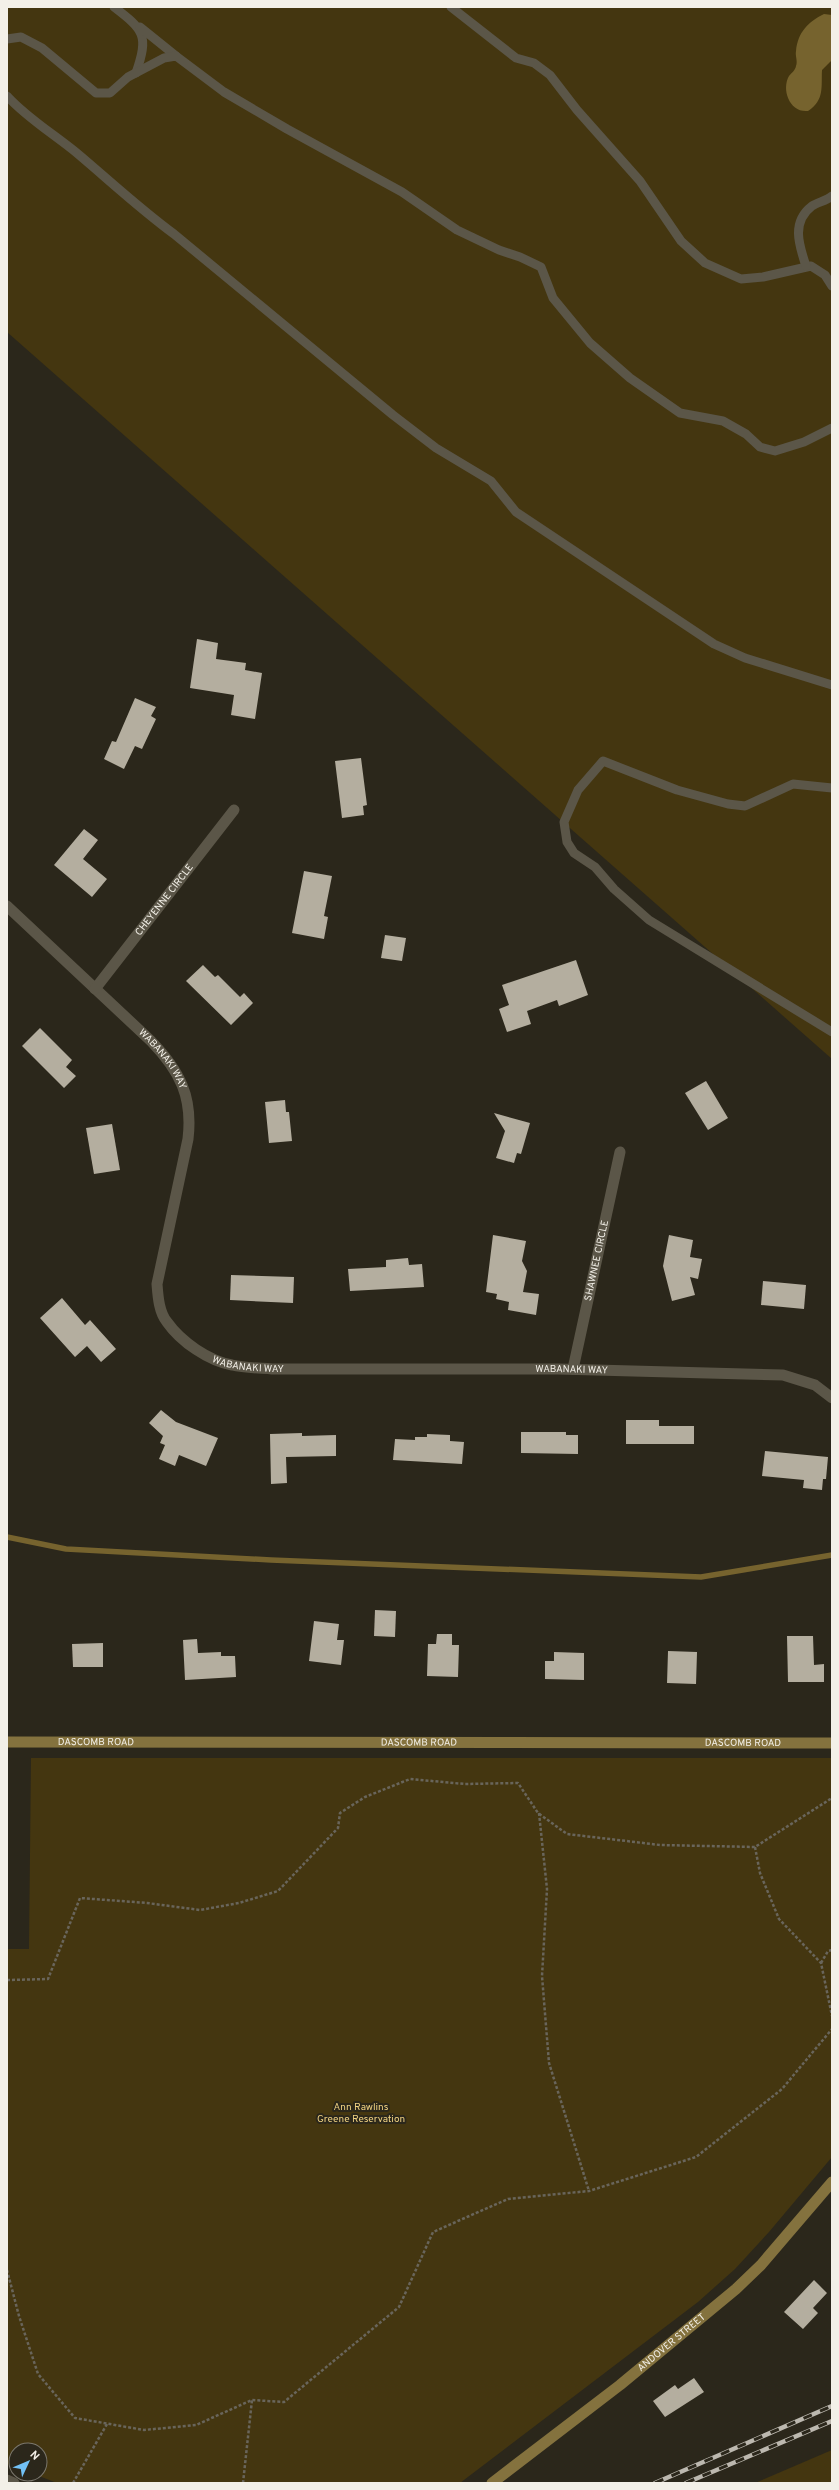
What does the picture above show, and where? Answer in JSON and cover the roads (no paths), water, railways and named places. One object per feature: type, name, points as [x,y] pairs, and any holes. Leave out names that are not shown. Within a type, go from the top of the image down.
[{"type":"main road","name":"DASCOMB ROAD","points":[[7,1742],[832,1742]]},
{"type":"main road","name":"ANDOVER STREET","points":[[492,2483],[620,2385],[736,2289],[762,2264],[832,2182]]},
{"type":"street","name":"CHEYENNE CIRCLE","points":[[95,989],[234,810]]},
{"type":"street","name":"WABANAKI WAY","points":[[7,906],[166,1057],[178,1076],[189,1104],[188,1139],[157,1284],[159,1305],[166,1322],[182,1338],[206,1355],[232,1365],[252,1367],[573,1369],[783,1375],[814,1385],[832,1398]]},
{"type":"street","name":"SHAWNEE CIRCLE","points":[[573,1369],[620,1152]]},
{"type":"street","points":[[7,2480],[14,2483]]},
{"type":"lane","points":[[114,7],[224,92],[287,129],[402,192],[457,230],[499,250],[520,257],[541,267],[553,298],[590,343],[630,378],[680,413],[723,421],[746,434],[760,447],[775,451],[804,442],[832,428]]},
{"type":"lane","points":[[451,7],[516,58],[534,63],[550,75],[577,110],[640,181],[681,240],[705,263],[741,279],[763,277],[811,266],[825,275],[832,286]]},
{"type":"lane","points":[[134,22],[142,32],[143,42],[136,73]]},
{"type":"lane","points":[[7,39],[22,37],[42,48],[96,93],[110,93],[136,73],[164,58],[176,56]]},
{"type":"lane","points":[[7,96],[19,109],[78,154],[145,213],[174,234],[393,416],[436,448],[491,481],[516,512],[714,644],[745,658],[832,686]]},
{"type":"lane","points":[[806,266],[797,233],[801,218],[812,206],[832,196]]},
{"type":"lane","points":[[832,788],[793,784],[745,806],[677,790],[603,761],[578,790],[564,822],[567,842],[574,853],[595,867],[614,888],[649,920],[832,1032]]},
{"type":"waterway","points":[[7,1537],[66,1549],[271,1560],[701,1577],[832,1555]]},
{"type":"railway","points":[[655,2483],[832,2406]]},
{"type":"railway","points":[[686,2483],[832,2421]]},
{"type":"park label","name":"Ann Rawlins Greene Reservation","points":[[361,2112]]}]
